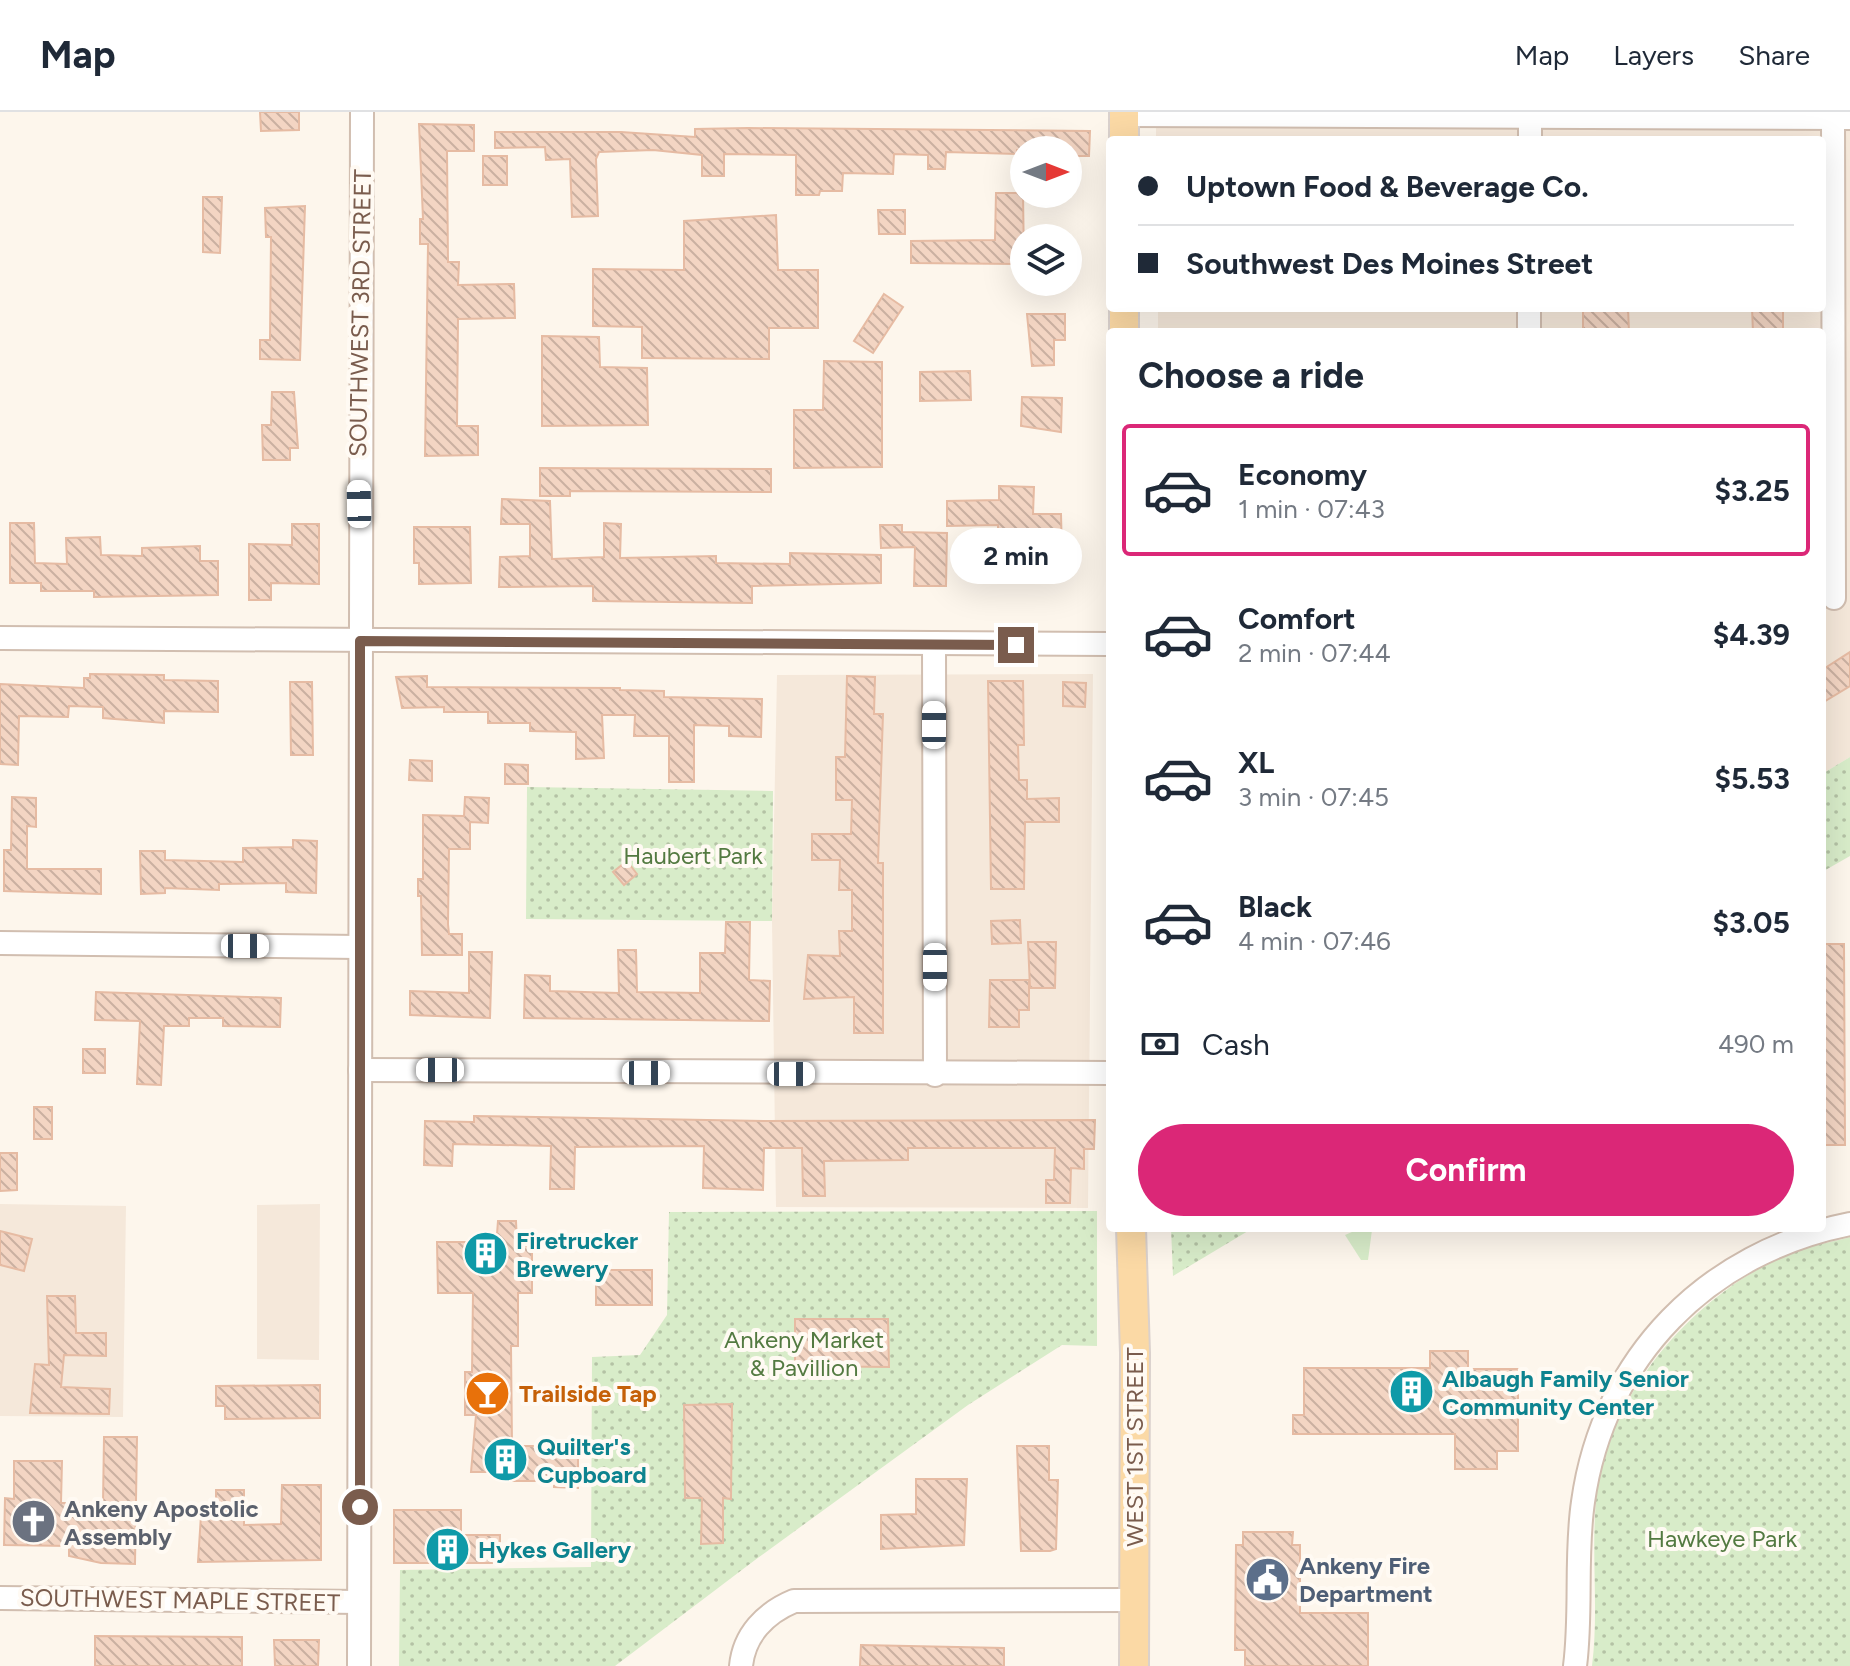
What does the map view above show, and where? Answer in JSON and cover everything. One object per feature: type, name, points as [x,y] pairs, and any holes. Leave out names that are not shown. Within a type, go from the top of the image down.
[{"type":"main road","name":"WEST 1ST STREET","points":[[1131,1232],[1135,1368],[1134,1666]]},
{"type":"street","name":"SOUTHWEST 3RD STREET","points":[[359,1666],[362,112]]},
{"type":"street","points":[[1530,116],[1530,136]]},
{"type":"street","points":[[1124,122],[1530,116],[1842,118],[1835,597]]},
{"type":"street","points":[[0,638],[1106,644]]},
{"type":"street","points":[[934,645],[935,1075]]},
{"type":"street","points":[[0,943],[359,947]]},
{"type":"street","points":[[360,1070],[935,1075],[1106,1073]]},
{"type":"street","points":[[1826,1231],[1850,1224]]},
{"type":"street","points":[[1575,1666],[1579,1636],[1582,1504],[1590,1464],[1617,1393],[1640,1355],[1682,1307],[1724,1273],[1762,1250],[1823,1232]]},
{"type":"street","name":"SOUTHWEST MAPLE STREET","points":[[0,1598],[359,1602]]},
{"type":"street","points":[[741,1666],[743,1651],[759,1624],[780,1607],[794,1601],[1134,1600]]},
{"type":"shaded area","points":[[1156,112],[1850,112],[1850,757],[1826,772],[1826,328],[1158,328],[1158,312],[1826,312],[1826,136],[1156,136]]},
{"type":"shaded area","points":[[1093,674],[1088,1208],[776,1207],[772,921],[777,675]]},
{"type":"shaded area","points":[[0,1204],[126,1206],[123,1417],[0,1416]]},
{"type":"shaded area","points":[[320,1204],[319,1360],[257,1359],[257,1205]]},
{"type":"green space","points":[[1850,757],[1850,856],[1826,870],[1826,772]]},
{"type":"green space","name":"Haubert Park","points":[[527,787],[773,791],[772,921],[526,919]]},
{"type":"green space","name":"Ankeny Market & Pavillion","points":[[1097,1211],[1097,1346],[1062,1345],[968,1405],[615,1666],[399,1666],[400,1570],[591,1567],[592,1357],[640,1355],[667,1315],[669,1212]]},
{"type":"green space","points":[[1171,1232],[1246,1232],[1173,1276]]},
{"type":"green space","points":[[1372,1232],[1368,1260],[1361,1260],[1345,1235]]},
{"type":"green space","name":"Hawkeye Park","points":[[1850,1237],[1850,1666],[1592,1666],[1596,1501],[1603,1462],[1617,1424],[1636,1388],[1659,1354],[1686,1324],[1717,1297],[1785,1255]]},
{"type":"building","points":[[260,112],[299,112],[299,130],[261,131]]},
{"type":"building","points":[[419,124],[474,125],[474,151],[447,151],[448,262],[459,262],[458,285],[514,284],[515,318],[458,319],[457,426],[478,426],[478,455],[425,456],[428,244],[420,244],[420,219],[423,219]]},
{"type":"building","points":[[695,129],[1090,131],[1089,156],[1082,156],[1082,136],[1010,136],[1010,154],[946,152],[945,169],[928,169],[928,155],[894,154],[893,174],[843,173],[842,191],[820,191],[819,195],[796,195],[796,155],[724,154],[724,176],[702,176],[702,155],[653,150],[599,152],[596,159],[598,216],[572,217],[570,159],[546,160],[545,147],[495,148],[495,132],[621,132],[695,137]]},
{"type":"building","points":[[483,156],[507,156],[507,185],[483,185]]},
{"type":"building","points":[[996,193],[1010,193],[1010,208],[1023,208],[1023,224],[1010,224],[1010,264],[911,263],[911,241],[995,240]]},
{"type":"building","points":[[203,197],[222,197],[220,253],[203,252]]},
{"type":"building","points":[[305,206],[300,360],[260,359],[260,340],[270,340],[271,237],[266,237],[265,208]]},
{"type":"building","points":[[878,210],[905,210],[905,234],[879,234]]},
{"type":"building","points":[[776,215],[778,270],[818,270],[818,328],[769,328],[769,359],[642,358],[642,327],[593,326],[593,269],[684,270],[684,221]]},
{"type":"building","points":[[884,294],[903,307],[873,353],[854,341]]},
{"type":"building","points":[[1583,312],[1628,312],[1629,328],[1583,328]]},
{"type":"building","points":[[1752,312],[1783,312],[1783,328],[1753,328]]},
{"type":"building","points":[[1027,314],[1065,314],[1065,340],[1054,340],[1054,365],[1032,366]]},
{"type":"building","points":[[542,336],[599,337],[600,367],[647,368],[648,425],[542,426]]},
{"type":"building","points":[[824,361],[882,362],[882,467],[794,468],[794,410],[823,410]]},
{"type":"building","points":[[970,371],[971,400],[920,401],[920,372]]},
{"type":"building","points":[[272,392],[294,392],[298,448],[290,448],[290,460],[263,460],[262,425],[271,425]]},
{"type":"building","points":[[1022,397],[1062,398],[1061,432],[1021,426]]},
{"type":"building","points":[[540,468],[771,469],[771,492],[570,491],[570,496],[540,496]]},
{"type":"building","points":[[999,486],[1034,487],[1033,514],[1061,514],[1062,555],[1039,554],[1038,575],[1017,574],[1017,558],[998,557],[998,525],[947,526],[947,501],[999,500]]},
{"type":"building","points":[[502,499],[550,501],[552,559],[604,557],[604,523],[621,524],[620,558],[716,556],[716,563],[790,564],[790,553],[881,555],[881,583],[752,586],[752,603],[593,601],[593,586],[499,587],[500,557],[530,556],[530,524],[501,524]]},
{"type":"building","points":[[10,523],[34,523],[35,563],[67,564],[66,538],[100,537],[101,555],[142,556],[142,548],[200,546],[200,561],[218,561],[218,595],[94,597],[94,591],[41,591],[41,583],[10,583]]},
{"type":"building","points":[[292,524],[319,524],[319,584],[271,583],[271,600],[249,600],[249,544],[292,545]]},
{"type":"building","points":[[880,525],[902,525],[902,532],[947,533],[946,586],[914,586],[915,547],[881,548]]},
{"type":"building","points":[[414,527],[470,527],[471,583],[419,584],[419,563],[414,563]]},
{"type":"building","points":[[1850,652],[1850,686],[1826,701],[1826,667]]},
{"type":"building","points":[[90,674],[164,675],[164,680],[218,681],[218,712],[164,711],[164,723],[103,718],[103,707],[69,706],[68,717],[19,716],[18,765],[0,764],[0,684],[84,688],[84,678],[90,678]]},
{"type":"building","points":[[427,676],[427,687],[620,688],[664,691],[664,697],[762,699],[761,737],[729,736],[729,726],[694,725],[694,782],[669,782],[669,736],[634,736],[635,715],[602,715],[604,758],[576,759],[576,732],[530,731],[530,723],[488,723],[488,712],[444,712],[444,707],[402,708],[396,677]]},
{"type":"building","points":[[847,676],[875,677],[874,714],[883,714],[878,863],[883,863],[883,1033],[854,1033],[854,997],[804,999],[808,955],[840,956],[839,931],[852,931],[852,890],[839,890],[840,860],[812,860],[812,834],[851,834],[852,800],[836,800],[836,757],[845,757]]},
{"type":"building","points":[[988,681],[1023,681],[1024,745],[1018,745],[1019,780],[1027,780],[1027,799],[1059,798],[1059,822],[1025,822],[1024,889],[991,889]]},
{"type":"building","points":[[290,682],[312,682],[313,755],[291,755]]},
{"type":"building","points":[[1063,682],[1086,683],[1085,707],[1063,706]]},
{"type":"building","points":[[410,760],[432,761],[432,781],[409,780]]},
{"type":"building","points":[[505,764],[528,765],[528,784],[505,784]]},
{"type":"building","points":[[12,797],[36,798],[36,827],[27,826],[27,869],[101,869],[101,894],[4,891],[4,850],[11,850]]},
{"type":"building","points":[[465,797],[489,798],[488,823],[470,822],[470,849],[449,849],[449,934],[462,934],[462,955],[422,955],[418,879],[423,879],[423,815],[464,816]]},
{"type":"building","points":[[293,840],[317,841],[316,893],[286,892],[286,883],[219,884],[219,890],[165,888],[165,893],[141,894],[140,851],[165,851],[165,860],[243,862],[243,848],[293,847]]},
{"type":"building","points":[[627,861],[637,874],[624,885],[613,872]]},
{"type":"building","points":[[1020,920],[1021,943],[992,944],[991,921]]},
{"type":"building","points":[[726,922],[750,922],[749,980],[770,981],[769,1021],[524,1018],[525,975],[550,976],[550,991],[619,993],[618,950],[636,950],[637,992],[700,993],[700,953],[725,953]]},
{"type":"building","points":[[1028,942],[1056,942],[1055,988],[1030,988]]},
{"type":"building","points":[[1826,944],[1844,944],[1845,1145],[1826,1145]]},
{"type":"building","points":[[469,952],[492,952],[490,1018],[410,1015],[410,991],[469,993]]},
{"type":"building","points":[[990,980],[1029,980],[1029,1010],[1019,1010],[1019,1027],[989,1027]]},
{"type":"building","points":[[96,992],[281,998],[280,1027],[223,1026],[223,1018],[189,1018],[189,1026],[164,1026],[161,1085],[137,1084],[140,1021],[95,1020]]},
{"type":"building","points":[[83,1049],[105,1049],[105,1073],[83,1073]]},
{"type":"building","points":[[34,1107],[52,1107],[52,1139],[34,1139]]},
{"type":"building","points":[[474,1116],[764,1121],[1095,1120],[1094,1149],[1084,1149],[1084,1169],[1071,1168],[1070,1203],[1046,1203],[1046,1180],[1054,1180],[1055,1148],[908,1148],[908,1160],[824,1161],[825,1196],[803,1196],[802,1148],[764,1148],[763,1190],[703,1188],[704,1146],[575,1147],[574,1189],[550,1189],[551,1146],[453,1144],[452,1166],[424,1165],[425,1121],[474,1122]]},
{"type":"building","points":[[0,1153],[17,1153],[17,1190],[0,1191]]},
{"type":"building","points":[[498,1221],[516,1221],[517,1243],[532,1247],[532,1293],[518,1293],[518,1346],[511,1346],[512,1446],[542,1446],[541,1456],[578,1456],[578,1488],[554,1487],[554,1481],[508,1481],[508,1472],[471,1472],[476,1415],[465,1415],[465,1372],[472,1372],[473,1293],[438,1293],[437,1242],[485,1242],[486,1235],[497,1234]]},
{"type":"building","points":[[0,1231],[32,1239],[24,1271],[0,1265]]},
{"type":"building","points":[[596,1270],[652,1270],[652,1305],[596,1305]]},
{"type":"building","points":[[47,1296],[75,1296],[76,1333],[106,1333],[106,1356],[64,1355],[61,1387],[110,1389],[109,1414],[30,1413],[35,1364],[49,1365]]},
{"type":"building","points":[[795,1319],[888,1319],[889,1367],[795,1366]]},
{"type":"building","name":"Albaugh Family Senior Community Center","points":[[1430,1351],[1468,1351],[1468,1369],[1518,1369],[1518,1451],[1497,1451],[1497,1469],[1455,1469],[1455,1434],[1293,1434],[1293,1415],[1304,1415],[1304,1368],[1430,1368]]},
{"type":"building","points":[[320,1385],[320,1418],[225,1419],[225,1406],[216,1406],[216,1386]]},
{"type":"building","points":[[732,1404],[731,1499],[723,1498],[723,1543],[701,1544],[702,1498],[685,1498],[684,1405]]},
{"type":"building","points":[[104,1437],[137,1437],[135,1564],[101,1563],[69,1556],[69,1546],[4,1545],[5,1498],[14,1499],[14,1461],[62,1461],[61,1503],[103,1503]]},
{"type":"building","points":[[1017,1446],[1049,1446],[1049,1480],[1058,1480],[1056,1549],[1021,1551]]},
{"type":"building","points":[[916,1479],[967,1479],[964,1545],[881,1549],[881,1515],[916,1514]]},
{"type":"building","points":[[282,1485],[321,1485],[321,1560],[198,1562],[201,1515],[216,1515],[216,1490],[244,1490],[244,1525],[281,1524]]},
{"type":"building","name":"Hykes Gallery","points":[[394,1510],[461,1510],[461,1535],[500,1535],[500,1563],[394,1563]]},
{"type":"building","name":"Ankeny Fire Department","points":[[1243,1532],[1293,1532],[1292,1545],[1300,1545],[1300,1613],[1368,1613],[1368,1666],[1245,1666],[1245,1650],[1235,1650],[1236,1545],[1243,1545]]},
{"type":"building","points":[[95,1636],[242,1637],[242,1666],[95,1666]]},
{"type":"building","points":[[274,1640],[319,1640],[318,1666],[275,1666]]},
{"type":"building","points":[[861,1645],[1004,1648],[1004,1666],[860,1666]]},
{"type":"place","name":"Firetrucker Brewery","points":[[485,1254]]},
{"type":"place","name":"Albaugh Family Senior Community Center","points":[[1411,1392]]},
{"type":"place","name":"Trailside Tap","points":[[488,1393]]},
{"type":"place","name":"Quilter's Cupboard","points":[[506,1460]]},
{"type":"place","name":"Ankeny Apostolic Assembly","points":[[33,1522]]},
{"type":"place","name":"Hykes Gallery","points":[[447,1549]]},
{"type":"place","name":"Ankeny Fire Department","points":[[1268,1579]]},
{"type":"route","points":[[360,1507],[360,641],[1016,645]]}]
